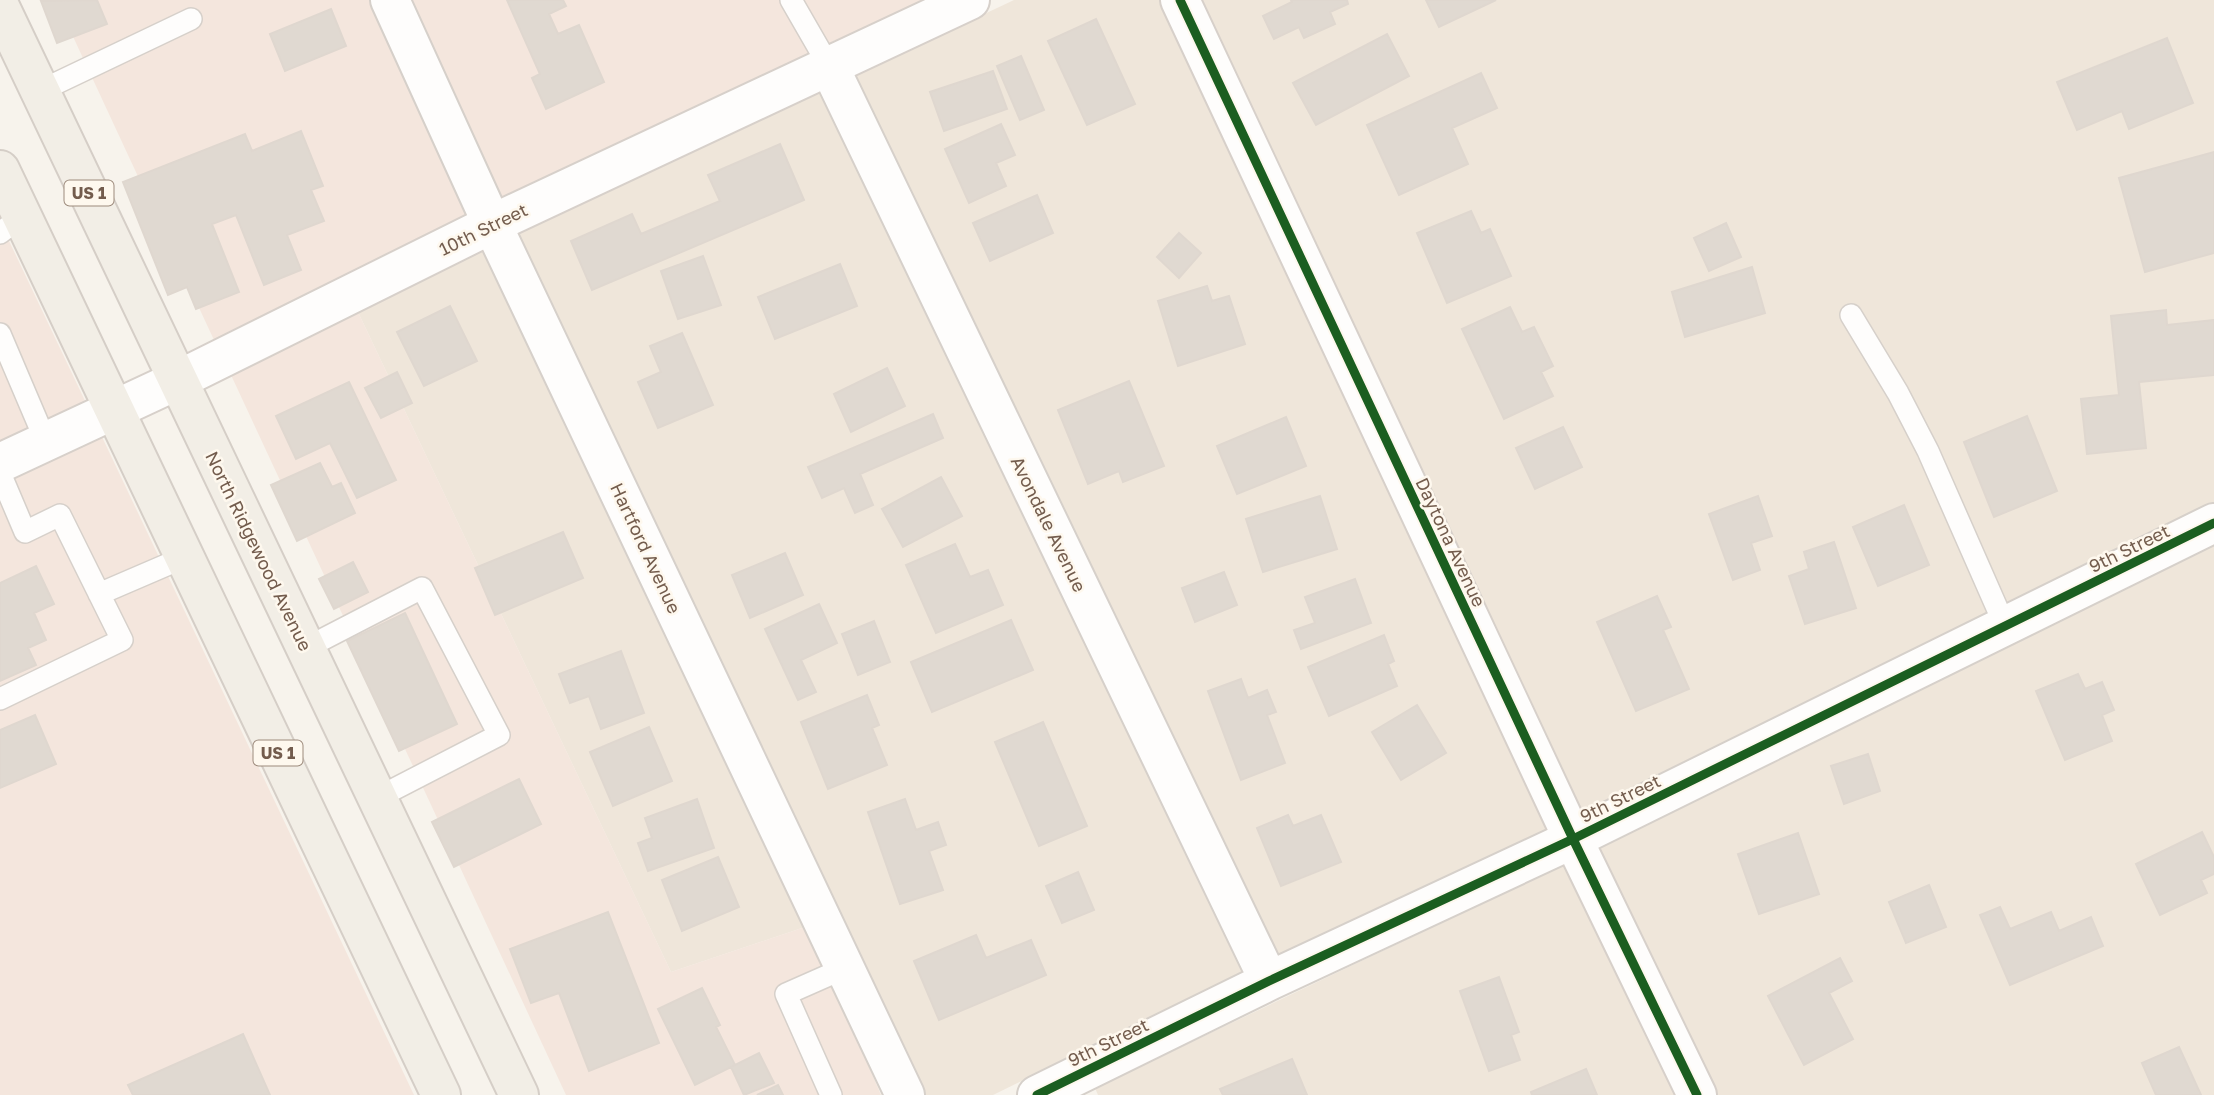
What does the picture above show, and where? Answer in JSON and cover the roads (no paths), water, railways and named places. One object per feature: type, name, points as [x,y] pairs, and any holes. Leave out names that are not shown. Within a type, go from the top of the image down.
[{"type":"main road","name":"North Ridgewood Avenue","points":[[0,7],[519,1095]]},
{"type":"main road","name":"US 1","points":[[0,170],[11,225],[114,410],[441,1095]]},
{"type":"street","name":"Hartford Avenue","points":[[390,0],[492,224],[905,1095]]},
{"type":"street","name":"10th Street","points":[[0,463],[178,380],[492,224],[970,0]]},
{"type":"street","name":"Daytona Avenue","points":[[1180,0],[1573,839],[1697,1095]]},
{"type":"street","name":"Avondale Avenue","points":[[829,66],[1269,981]]},
{"type":"street","name":"9th Street","points":[[1037,1095],[1269,981],[1573,839],[2214,523]]},
{"type":"lane","points":[[791,0],[829,66]]},
{"type":"lane","points":[[40,91],[191,19]]},
{"type":"lane","points":[[1851,315],[1898,393],[1928,451],[2006,626]]},
{"type":"lane","points":[[0,334],[46,442]]},
{"type":"lane","points":[[0,473],[25,532],[60,515],[122,640],[0,699]]},
{"type":"lane","points":[[99,594],[185,557]]},
{"type":"lane","points":[[306,648],[422,588],[499,735],[377,797]]},
{"type":"lane","points":[[831,1095],[786,994],[845,968]]}]
